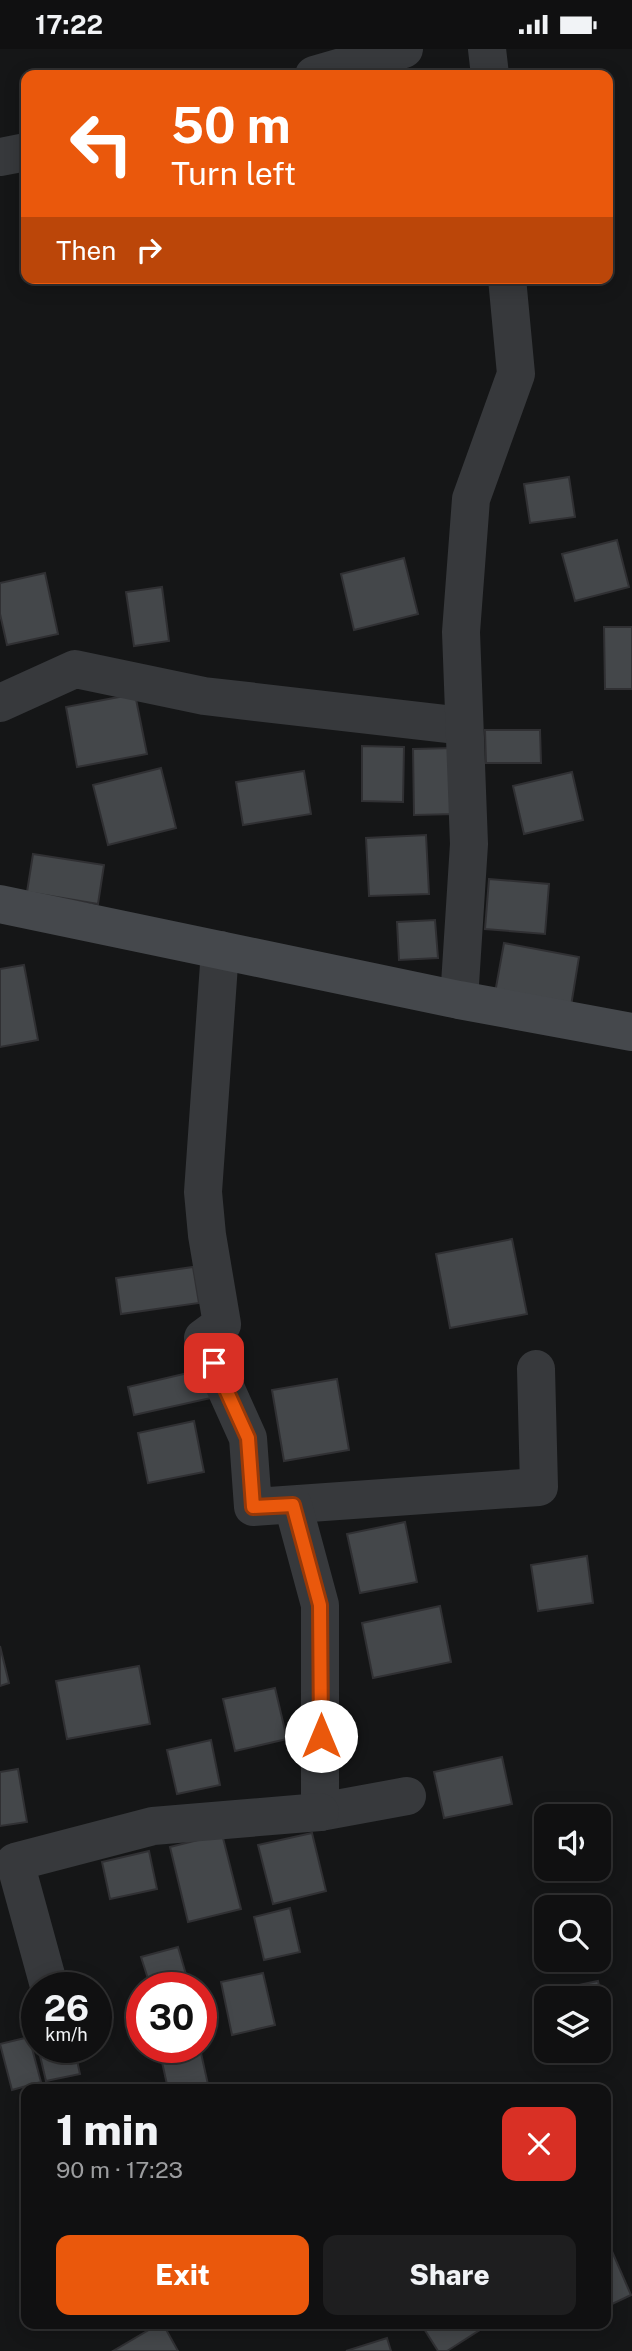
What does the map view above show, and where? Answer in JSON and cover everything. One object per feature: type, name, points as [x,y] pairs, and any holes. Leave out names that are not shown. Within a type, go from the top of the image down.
[{"type":"street","points":[[331,70],[404,49]]},
{"type":"street","points":[[487,49],[489,70]]},
{"type":"street","points":[[0,157],[21,153]]},
{"type":"street","points":[[459,1000],[469,843],[461,632],[471,499],[516,374],[508,284]]},
{"type":"street","points":[[0,703],[75,669],[204,696],[464,726]]},
{"type":"street","points":[[0,904],[459,1000],[632,1032]]},
{"type":"street","points":[[220,950],[203,1192],[207,1235],[222,1324],[203,1338],[248,1438],[253,1507],[539,1487],[536,1369]]},
{"type":"street","points":[[293,1505],[320,1605],[320,1812]]},
{"type":"street","points":[[44,1972],[8,1865],[153,1826],[320,1812],[407,1796]]},
{"type":"building","points":[[569,477],[575,517],[530,523],[524,484]]},
{"type":"building","points":[[617,540],[629,587],[575,601],[562,554]]},
{"type":"building","points":[[404,558],[418,614],[354,630],[341,574]]},
{"type":"building","points":[[45,573],[58,634],[7,645],[0,614],[0,583]]},
{"type":"building","points":[[162,587],[169,641],[134,646],[126,592]]},
{"type":"building","points":[[604,627],[632,627],[632,689],[605,689]]},
{"type":"building","points":[[135,694],[147,754],[77,767],[66,707]]},
{"type":"building","points":[[485,730],[540,730],[541,763],[486,763]]},
{"type":"building","points":[[362,746],[404,747],[403,802],[362,801]]},
{"type":"building","points":[[455,748],[456,814],[414,815],[413,749]]},
{"type":"building","points":[[161,768],[176,828],[108,845],[93,785]]},
{"type":"building","points":[[304,771],[311,814],[243,825],[236,782]]},
{"type":"building","points":[[572,772],[583,820],[524,834],[513,786]]},
{"type":"building","points":[[426,835],[429,894],[369,896],[366,838]]},
{"type":"building","points":[[33,854],[104,865],[98,904],[27,892]]},
{"type":"building","points":[[489,879],[549,884],[545,934],[485,929]]},
{"type":"building","points":[[435,920],[438,958],[399,960],[397,922]]},
{"type":"building","points":[[504,943],[579,957],[571,1006],[495,993]]},
{"type":"building","points":[[24,965],[38,1040],[0,1047],[0,969]]},
{"type":"building","points":[[512,1239],[527,1314],[450,1328],[436,1254]]},
{"type":"building","points":[[193,1267],[199,1303],[121,1314],[116,1278]]},
{"type":"building","points":[[205,1369],[211,1398],[134,1415],[128,1387]]},
{"type":"building","points":[[337,1379],[349,1450],[284,1461],[272,1390]]},
{"type":"building","points":[[194,1421],[204,1472],[148,1483],[138,1433]]},
{"type":"building","points":[[405,1522],[417,1582],[360,1593],[347,1534]]},
{"type":"building","points":[[587,1556],[593,1603],[538,1611],[531,1565]]},
{"type":"building","points":[[440,1606],[451,1662],[373,1678],[362,1623]]},
{"type":"building","points":[[0,1646],[9,1683],[0,1686]]},
{"type":"building","points":[[139,1666],[150,1724],[67,1739],[56,1681]]},
{"type":"building","points":[[275,1688],[287,1739],[235,1751],[223,1699]]},
{"type":"building","points":[[211,1740],[220,1785],[177,1794],[167,1750]]},
{"type":"building","points":[[502,1757],[512,1804],[444,1818],[434,1772]]},
{"type":"building","points":[[18,1769],[27,1822],[0,1826],[0,1772]]},
{"type":"building","points":[[312,1833],[326,1891],[273,1904],[258,1845]]},
{"type":"building","points":[[222,1834],[241,1909],[188,1922],[170,1847]]},
{"type":"building","points":[[149,1851],[157,1889],[110,1899],[102,1862]]},
{"type":"building","points":[[290,1908],[300,1952],[264,1960],[254,1917]]},
{"type":"building","points":[[178,1947],[185,1972],[146,1972],[141,1957]]},
{"type":"building","points":[[263,1973],[275,2025],[232,2035],[221,1982]]},
{"type":"building","points":[[598,1981],[599,1986],[574,1986]]},
{"type":"building","points":[[21,2039],[21,2063],[36,2063],[41,2082],[21,2084],[21,2088],[12,2090],[0,2044]]},
{"type":"building","points":[[42,2063],[78,2063],[80,2074],[46,2081]]},
{"type":"building","points":[[162,2063],[203,2063],[208,2084],[167,2084]]},
{"type":"building","points":[[611,2249],[631,2295],[611,2305]]},
{"type":"building","points":[[150,2329],[166,2329],[178,2351],[113,2351]]},
{"type":"building","points":[[424,2329],[481,2329],[447,2351],[438,2351]]},
{"type":"building","points":[[387,2338],[391,2351],[346,2351]]},
{"type":"route","points":[[214,1363],[248,1438],[253,1507],[293,1505],[320,1605],[321,1736]]}]
